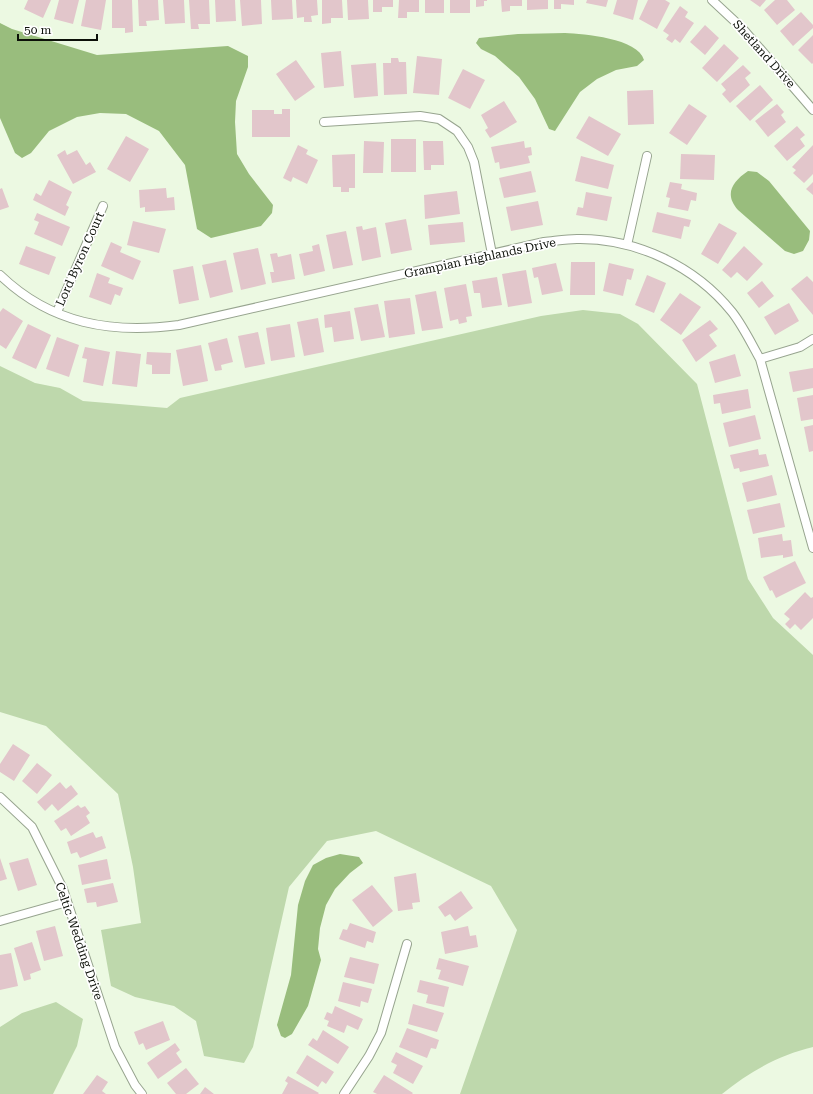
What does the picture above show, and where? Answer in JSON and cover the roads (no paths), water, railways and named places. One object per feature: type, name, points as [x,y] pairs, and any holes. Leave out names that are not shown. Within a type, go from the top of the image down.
[{"type":"street","name":"Shetland Drive","points":[[712,0],[743,30],[813,110]]},
{"type":"street","points":[[324,122],[420,116],[439,119],[457,131],[468,147],[474,162],[492,254]]},
{"type":"street","points":[[627,245],[647,156]]},
{"type":"street","name":"Lord Byron Court","points":[[56,312],[103,206]]},
{"type":"street","name":"Grampian Highlands Drive","points":[[0,275],[14,289],[70,318],[100,327],[148,330],[179,326],[544,242],[578,239],[627,245],[665,258],[686,270],[712,291],[732,312],[746,332],[760,359],[813,548]]},
{"type":"street","points":[[760,359],[800,347],[813,339]]},
{"type":"street","name":"Celtic Wedding Drive","points":[[0,797],[32,827],[63,889],[115,1047],[135,1085],[142,1094]]},
{"type":"street","points":[[0,921],[67,902]]},
{"type":"street","points":[[344,1094],[369,1056],[381,1034],[407,944]]}]
